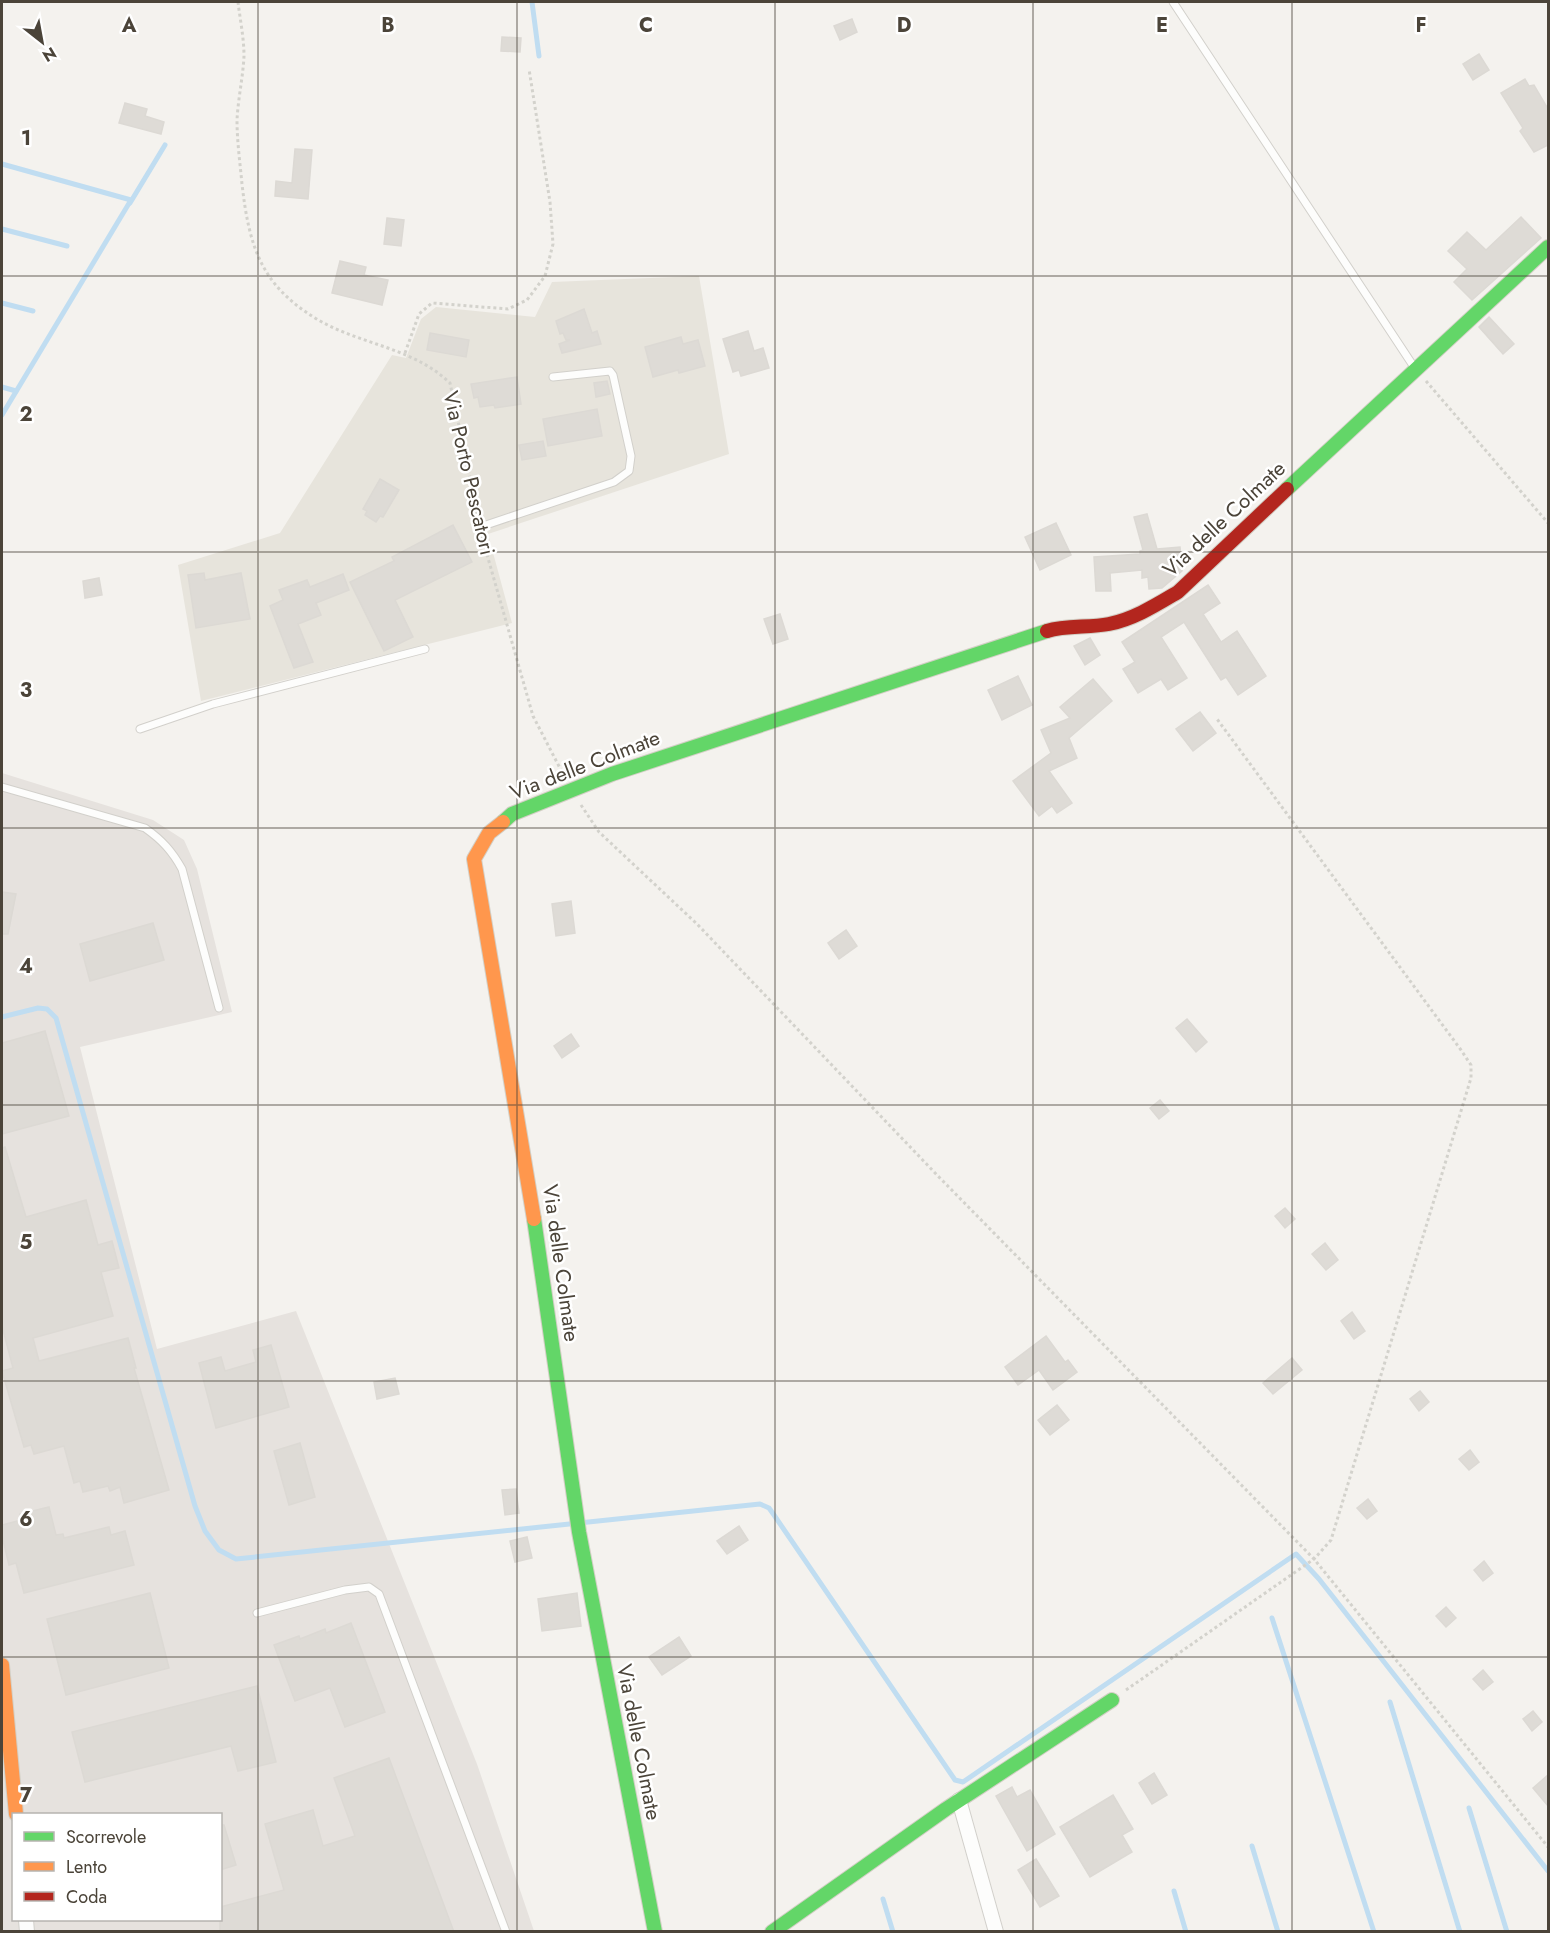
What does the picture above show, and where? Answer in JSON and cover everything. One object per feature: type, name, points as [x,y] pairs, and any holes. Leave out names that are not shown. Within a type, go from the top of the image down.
[{"type":"street","name":"Via delle Colmate","points":[[655,1932],[579,1532],[529,1183],[474,859],[489,832],[512,814],[612,774],[1053,629],[1110,624],[1140,614],[1178,592],[1415,369],[1548,248]]},
{"type":"street","points":[[2,1665],[16,1813]]},
{"type":"street","points":[[771,1932],[959,1800],[1112,1700]]},
{"type":"street","points":[[959,1800],[996,1932]]},
{"type":"lane","points":[[1173,2],[1415,369]]},
{"type":"lane","points":[[480,527],[615,482],[629,471],[631,456],[613,375],[610,371],[553,377]]},
{"type":"lane","points":[[140,729],[213,704],[425,648]]},
{"type":"lane","points":[[2,787],[145,828],[162,840],[174,854],[182,869],[219,1008]]},
{"type":"lane","points":[[257,1613],[345,1590],[369,1587],[379,1594],[506,1932]]},
{"type":"path","name":"Via Porto Pescatori","points":[[238,2],[244,55],[237,119],[239,157],[246,216],[253,247],[279,290],[298,307],[322,322],[405,353],[436,370],[450,383],[480,527],[533,716],[571,790],[599,832],[697,924],[937,1175],[1314,1558],[1548,1847]]},
{"type":"path","points":[[405,353],[419,314],[432,303],[508,309],[528,300],[545,276],[553,243],[529,69]]},
{"type":"path","points":[[1415,369],[1548,523]]},
{"type":"path","points":[[1112,1700],[1310,1561],[1331,1540],[1471,1078],[1471,1065],[1461,1050],[1217,719]]},
{"type":"shaded area","points":[[699,276],[729,454],[488,534],[512,623],[201,701],[178,565],[280,533],[392,355],[406,358],[421,319],[436,307],[535,317],[552,282]]},
{"type":"shaded area","points":[[2,773],[153,820],[184,840],[197,869],[232,1012],[80,1047],[157,1349],[296,1311],[477,1764],[534,1931],[2,1931]]},
{"type":"building","points":[[852,19],[857,32],[840,40],[834,26]]},
{"type":"building","points":[[502,37],[521,38],[520,52],[501,51]]},
{"type":"building","points":[[1479,54],[1489,70],[1473,80],[1463,64]]},
{"type":"building","points":[[1525,79],[1529,86],[1534,85],[1548,109],[1548,145],[1534,152],[1520,131],[1523,128],[1501,93]]},
{"type":"building","points":[[125,103],[147,109],[145,116],[164,122],[161,134],[119,123]]},
{"type":"building","points":[[295,149],[312,150],[308,199],[275,196],[276,181],[292,183]]},
{"type":"building","points":[[1521,217],[1541,238],[1472,300],[1454,282],[1467,269],[1448,251],[1467,232],[1486,250]]},
{"type":"building","points":[[387,218],[404,220],[401,246],[384,244]]},
{"type":"building","points":[[340,261],[366,267],[364,275],[388,280],[382,305],[332,293]]},
{"type":"building","points":[[584,309],[592,333],[597,331],[601,344],[562,353],[559,344],[570,340],[566,340],[563,333],[560,334],[556,321]]},
{"type":"building","points":[[1489,317],[1514,344],[1503,354],[1479,327]]},
{"type":"building","points":[[748,331],[754,351],[763,348],[769,368],[741,376],[739,370],[733,372],[723,339]]},
{"type":"building","points":[[430,333],[469,340],[466,357],[427,350]]},
{"type":"building","points":[[681,337],[683,344],[698,340],[705,366],[653,377],[645,347]]},
{"type":"building","points":[[517,377],[521,404],[495,408],[494,405],[480,407],[478,397],[474,398],[471,384]]},
{"type":"building","points":[[607,381],[610,394],[596,397],[594,383]]},
{"type":"building","points":[[597,409],[602,436],[548,446],[543,419]]},
{"type":"building","points":[[543,441],[546,456],[522,460],[519,445]]},
{"type":"building","points":[[380,479],[399,490],[383,517],[380,516],[376,522],[365,515],[367,511],[363,509]]},
{"type":"building","points":[[1147,514],[1157,549],[1180,547],[1182,571],[1162,588],[1149,589],[1148,577],[1142,578],[1142,570],[1110,573],[1111,591],[1096,591],[1094,557],[1140,554],[1143,550],[1134,517]]},
{"type":"building","points":[[1056,523],[1071,555],[1040,570],[1025,537]]},
{"type":"building","points":[[453,525],[472,562],[395,600],[413,637],[384,651],[350,582],[394,561],[392,557]]},
{"type":"building","points":[[204,573],[205,580],[241,573],[250,619],[196,628],[188,575]]},
{"type":"building","points":[[343,574],[349,590],[316,603],[321,615],[298,624],[313,662],[294,668],[270,606],[283,600],[279,590],[307,580],[310,587]]},
{"type":"building","points":[[99,578],[102,595],[85,598],[83,581]]},
{"type":"building","points":[[1208,585],[1220,603],[1203,614],[1221,642],[1237,631],[1266,676],[1238,695],[1226,677],[1221,680],[1184,622],[1161,637],[1187,678],[1168,690],[1161,679],[1138,693],[1123,669],[1135,662],[1122,642]]},
{"type":"building","points":[[780,614],[788,639],[773,644],[764,619]]},
{"type":"building","points":[[1090,638],[1100,655],[1085,665],[1074,646]]},
{"type":"building","points":[[1018,676],[1032,705],[1002,720],[988,690]]},
{"type":"building","points":[[1093,679],[1112,701],[1069,738],[1077,758],[1049,771],[1072,803],[1057,813],[1052,806],[1039,816],[1013,781],[1051,753],[1041,730],[1070,718],[1060,707]]},
{"type":"building","points":[[1200,712],[1216,733],[1193,751],[1176,729]]},
{"type":"building","points":[[2,892],[16,894],[8,934],[2,934]]},
{"type":"building","points":[[571,901],[575,933],[556,936],[552,904]]},
{"type":"building","points":[[153,923],[164,960],[90,981],[80,944]]},
{"type":"building","points":[[846,930],[857,946],[839,959],[828,943]]},
{"type":"building","points":[[1187,1019],[1207,1042],[1196,1052],[1176,1028]]},
{"type":"building","points":[[45,1031],[69,1116],[2,1134],[2,1043]]},
{"type":"building","points":[[571,1034],[579,1046],[562,1058],[554,1046]]},
{"type":"building","points":[[1160,1100],[1169,1111],[1159,1119],[1150,1108]]},
{"type":"building","points":[[5,1147],[26,1217],[86,1200],[98,1245],[112,1241],[119,1268],[101,1272],[113,1316],[33,1338],[39,1361],[128,1338],[136,1368],[134,1368],[169,1490],[124,1503],[120,1487],[110,1491],[108,1486],[83,1492],[80,1481],[74,1483],[64,1446],[34,1454],[31,1445],[24,1447],[2,1371],[13,1368],[2,1326],[2,1148]]},
{"type":"building","points":[[1285,1208],[1295,1219],[1285,1228],[1275,1216]]},
{"type":"building","points":[[1325,1243],[1338,1260],[1326,1270],[1312,1254]]},
{"type":"building","points":[[1352,1312],[1365,1331],[1354,1339],[1341,1321]]},
{"type":"building","points":[[1046,1336],[1065,1362],[1068,1360],[1077,1372],[1053,1390],[1039,1370],[1018,1385],[1005,1367]]},
{"type":"building","points":[[271,1345],[289,1407],[216,1428],[199,1363],[221,1357],[225,1371],[256,1362],[253,1350]]},
{"type":"building","points":[[1292,1358],[1302,1370],[1273,1394],[1263,1383]]},
{"type":"building","points":[[395,1378],[399,1394],[377,1399],[374,1382]]},
{"type":"building","points":[[1420,1391],[1429,1402],[1419,1411],[1410,1399]]},
{"type":"building","points":[[1057,1405],[1069,1420],[1050,1435],[1038,1420]]},
{"type":"building","points":[[300,1443],[315,1497],[289,1505],[274,1451]]},
{"type":"building","points":[[1470,1450],[1479,1462],[1469,1470],[1459,1459]]},
{"type":"building","points":[[516,1489],[519,1513],[505,1515],[502,1490]]},
{"type":"building","points":[[1368,1499],[1377,1511],[1367,1519],[1357,1508]]},
{"type":"building","points":[[49,1507],[56,1535],[63,1534],[64,1538],[109,1527],[111,1535],[125,1531],[134,1565],[24,1593],[16,1563],[9,1565],[2,1536],[2,1525],[21,1520],[20,1514]]},
{"type":"building","points":[[739,1526],[748,1540],[727,1554],[717,1541]]},
{"type":"building","points":[[527,1537],[532,1558],[515,1562],[510,1541]]},
{"type":"building","points":[[1484,1561],[1493,1573],[1483,1581],[1474,1570]]},
{"type":"building","points":[[150,1593],[169,1668],[66,1695],[47,1619]]},
{"type":"building","points":[[577,1593],[581,1626],[542,1631],[538,1599]]},
{"type":"building","points":[[1446,1607],[1456,1618],[1446,1627],[1436,1616]]},
{"type":"building","points":[[351,1623],[385,1712],[345,1727],[330,1688],[295,1701],[274,1645],[299,1636],[300,1639],[325,1629],[326,1633]]},
{"type":"building","points":[[679,1637],[691,1656],[662,1675],[649,1657]]},
{"type":"building","points":[[1483,1670],[1493,1682],[1483,1690],[1473,1679]]},
{"type":"building","points":[[257,1686],[276,1762],[238,1771],[231,1746],[85,1782],[72,1732]]},
{"type":"building","points":[[1533,1711],[1542,1722],[1532,1731],[1523,1719]]},
{"type":"building","points":[[389,1758],[454,1932],[220,1932],[222,1906],[284,1890],[265,1824],[313,1810],[323,1846],[355,1836],[334,1778]]},
{"type":"building","points":[[1154,1773],[1167,1795],[1152,1804],[1139,1783]]},
{"type":"building","points":[[1548,1775],[1548,1806],[1533,1788]]},
{"type":"building","points":[[1012,1787],[1017,1797],[1030,1790],[1055,1834],[1027,1851],[996,1796]]},
{"type":"building","points":[[1113,1795],[1133,1829],[1122,1835],[1132,1852],[1090,1877],[1060,1827]]},
{"type":"building","points":[[222,1825],[224,1825],[236,1865],[222,1869]]},
{"type":"building","points":[[1036,1859],[1059,1896],[1040,1907],[1018,1870]]},
{"type":"waterway","points":[[532,2],[539,56]]},
{"type":"waterway","points":[[130,203],[165,145]]},
{"type":"waterway","points":[[2,164],[131,200],[2,415]]},
{"type":"waterway","points":[[2,229],[67,246]]},
{"type":"waterway","points":[[2,303],[33,311]]},
{"type":"waterway","points":[[2,387],[16,391]]},
{"type":"waterway","points":[[2,1017],[38,1008],[47,1009],[56,1018],[195,1506],[205,1531],[219,1550],[236,1559],[760,1504],[769,1508],[774,1515],[955,1780],[963,1782],[1296,1554],[1319,1579],[1548,1871]]},
{"type":"waterway","points":[[1272,1618],[1374,1932]]},
{"type":"waterway","points":[[1390,1702],[1460,1932]]},
{"type":"waterway","points":[[1469,1808],[1507,1932]]},
{"type":"waterway","points":[[1252,1846],[1278,1932]]},
{"type":"waterway","points":[[1174,1891],[1186,1932]]},
{"type":"waterway","points":[[883,1899],[893,1932]]},
{"type":"traffic: fast","points":[[1287,489],[1548,247]]},
{"type":"traffic: fast","points":[[503,822],[512,814],[612,774],[1047,631]]},
{"type":"traffic: fast","points":[[534,1219],[579,1532],[655,1932]]},
{"type":"traffic: fast","points":[[772,1932],[946,1809],[1112,1700]]},
{"type":"traffic: slow","points":[[503,822],[489,833],[474,859],[534,1219]]},
{"type":"traffic: slow","points":[[2,1665],[16,1813]]},
{"type":"traffic: jam","points":[[1047,631],[1118,622],[1170,597],[1287,489]]}]
